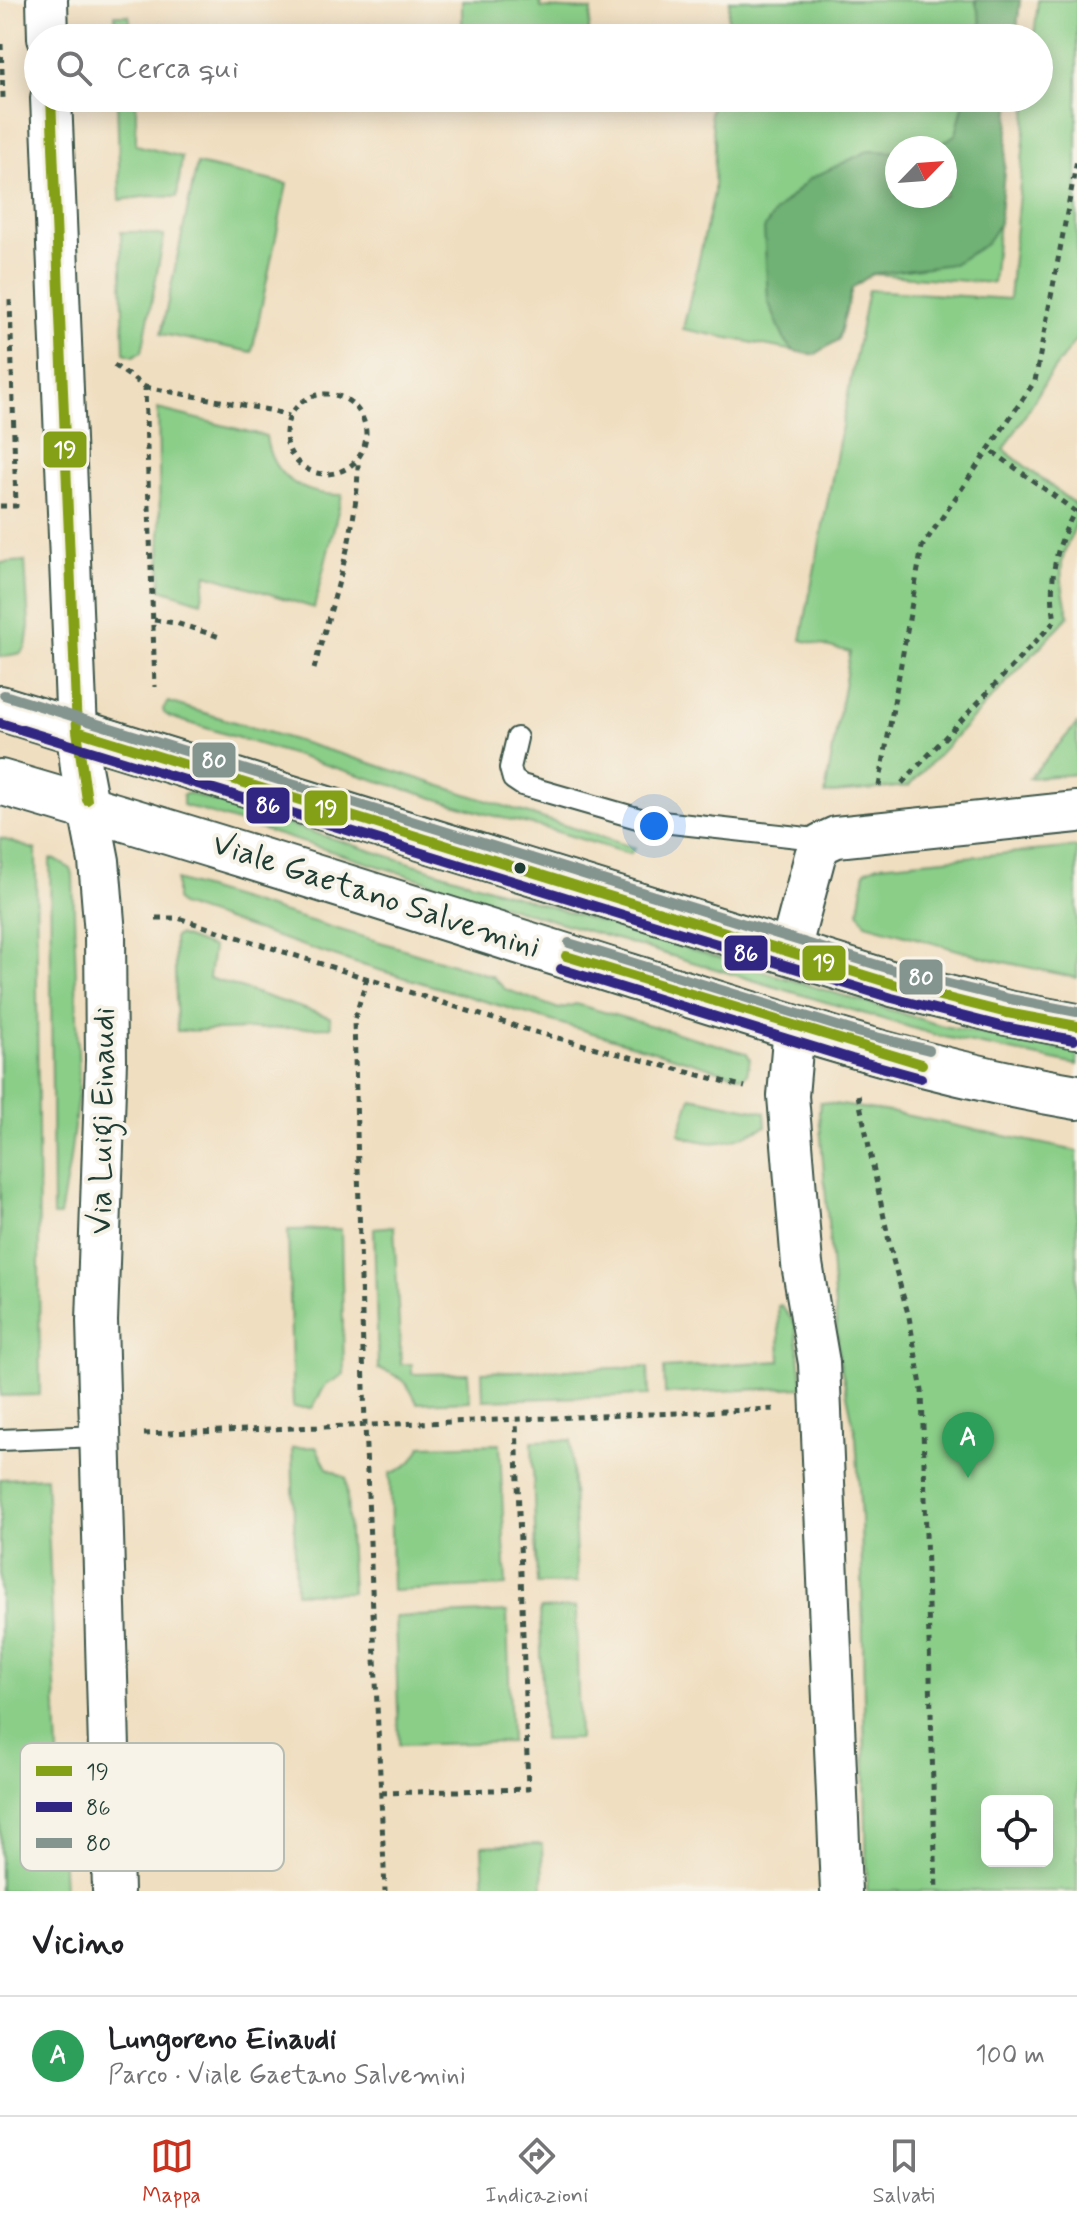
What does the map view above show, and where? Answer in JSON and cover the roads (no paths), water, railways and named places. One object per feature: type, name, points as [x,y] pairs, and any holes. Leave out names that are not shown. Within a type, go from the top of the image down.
[{"type":"main road","points":[[0,708],[896,985],[1007,1013],[1077,1026]]},
{"type":"main road","name":"Viale Gaetano Salvemini","points":[[0,782],[277,864],[856,1046],[1005,1084],[1077,1097]]},
{"type":"street","points":[[47,0],[48,24]]},
{"type":"street","name":"Via Luigi Einaudi","points":[[52,112],[77,731],[99,861],[105,934],[106,1060],[97,1321],[108,1743]]},
{"type":"street","points":[[790,950],[821,844],[836,837],[868,832],[1077,812]]},
{"type":"street","points":[[794,1027],[788,1096],[802,1264],[816,1335],[821,1407],[841,1891]]},
{"type":"street","name":"Via Luigi Einaudi","points":[[112,1871],[113,1891]]},
{"type":"lane","points":[[517,738],[510,768],[513,779],[522,785],[644,820],[807,838],[821,844]]},
{"type":"lane","points":[[0,1440],[99,1436]]},
{"type":"place","name":"Lungoreno Einaudi","points":[[968,1478]]}]
